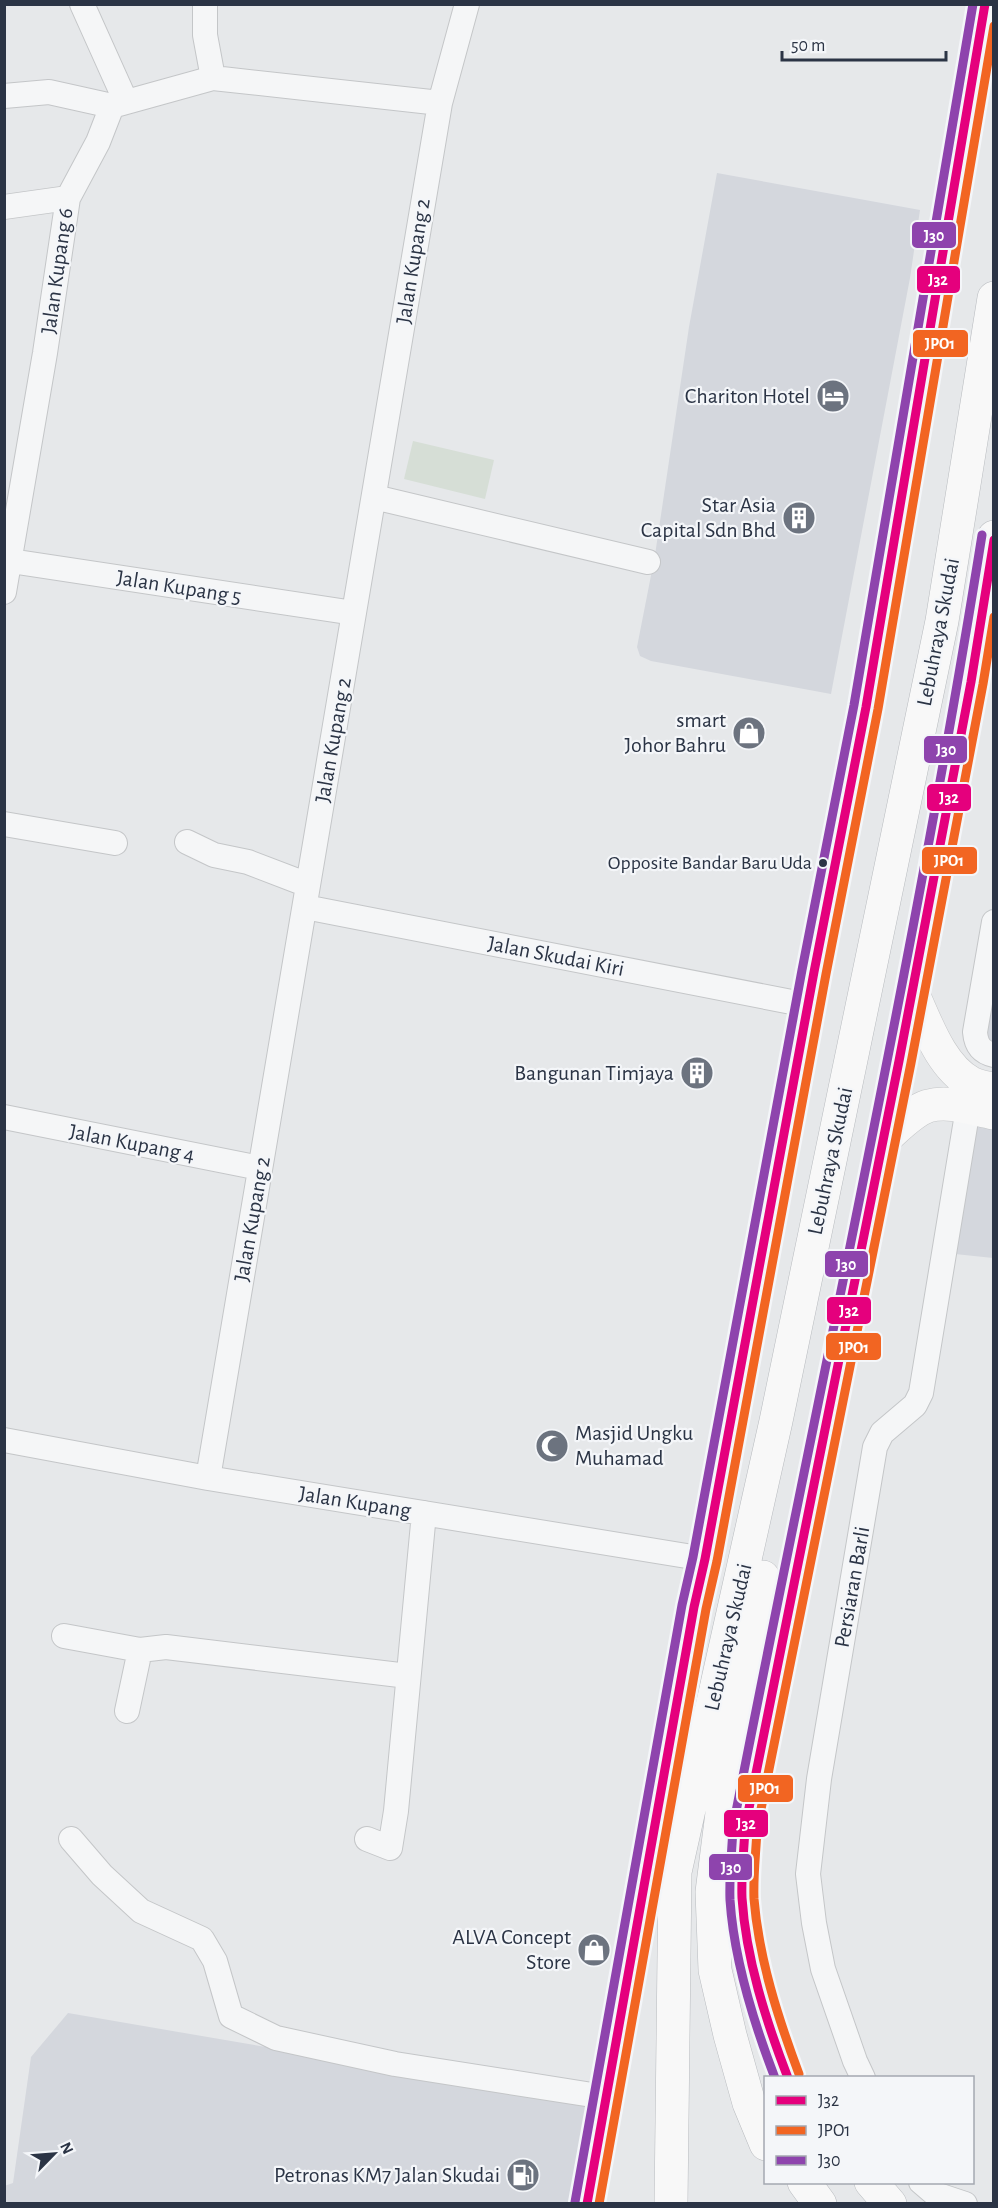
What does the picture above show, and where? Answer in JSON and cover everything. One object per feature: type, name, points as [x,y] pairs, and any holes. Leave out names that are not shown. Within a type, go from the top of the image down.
[{"type":"main road","points":[[587,2204],[694,1607],[705,1559],[807,1005],[866,707],[985,4]]},
{"type":"main road","name":"Lebuhraya Skudai","points":[[671,2204],[675,1872],[776,1421],[942,621],[993,298]]},
{"type":"main road","name":"Lebuhraya Skudai","points":[[788,2076],[776,2048],[751,1952],[743,1905],[745,1828],[912,992],[971,682],[993,537]]},
{"type":"main road","points":[[912,992],[941,1052],[957,1072],[971,1083],[985,1103]]},
{"type":"main road","points":[[883,1140],[927,1106],[985,1103]]},
{"type":"main road","points":[[764,2140],[729,2035],[716,1970],[712,1892],[722,1813],[781,1479],[776,1421]]},
{"type":"main road","points":[[782,2184],[789,2204]]},
{"type":"main road","points":[[805,2184],[820,2204]]},
{"type":"main road","points":[[873,2184],[890,2204]]},
{"type":"street","points":[[82,4],[119,104]]},
{"type":"street","points":[[205,4],[205,35],[213,78]]},
{"type":"street","name":"Jalan Kupang 2","points":[[208,1478],[440,103],[467,4]]},
{"type":"street","points":[[4,96],[49,93],[119,104],[213,78],[440,103]]},
{"type":"street","name":"Jalan Kupang 6","points":[[4,592],[6,560],[46,345],[68,198],[119,104]]},
{"type":"street","points":[[4,207],[68,198]]},
{"type":"street","points":[[374,497],[648,562]]},
{"type":"street","name":"Jalan Kupang 5","points":[[6,560],[354,613]]},
{"type":"street","points":[[4,824],[115,843]]},
{"type":"street","name":"Jalan Skudai Kiri","points":[[187,842],[214,855],[248,862],[306,896],[807,1005]]},
{"type":"street","points":[[993,922],[975,1032],[977,1045],[982,1050],[993,1054]]},
{"type":"street","name":"Persiaran Barli","points":[[862,2076],[823,1969],[814,1923],[808,1874],[819,1779],[875,1447],[882,1432],[915,1405],[921,1393],[985,1103]]},
{"type":"street","name":"Jalan Kupang 4","points":[[4,1117],[260,1168]]},
{"type":"street","name":"Jalan Kupang","points":[[4,1440],[208,1478],[705,1559]]},
{"type":"street","points":[[367,1839],[390,1848],[396,1810],[424,1513]]},
{"type":"street","points":[[64,1636],[140,1650],[166,1647],[408,1676]]},
{"type":"street","points":[[127,1711],[140,1650]]},
{"type":"street","points":[[71,1839],[102,1875],[141,1911],[202,1939],[214,1961],[231,2016],[276,2038],[384,2061],[605,2097]]},
{"type":"street","points":[[923,2184],[935,2194],[965,2204]]},
{"type":"shaded area","points":[[717,173],[920,210],[910,278],[831,694],[651,661],[640,656],[637,647],[655,555],[689,327]]},
{"type":"shaded area","points":[[413,441],[494,460],[485,499],[404,479]]},
{"type":"shaded area","points":[[993,972],[993,1061],[979,1059]]},
{"type":"shaded area","points":[[978,1124],[993,1127],[993,1258],[955,1254]]},
{"type":"shaded area","points":[[68,2013],[591,2103],[573,2203],[5,2204],[4,2186],[13,2183],[31,2057]]},
{"type":"transit line","name":"J30","points":[[575,2202],[682,1605],[854,705],[973,4]]},
{"type":"transit line","name":"J32","points":[[587,2204],[694,1607],[866,707],[985,4]]},
{"type":"transit line","name":"JPO1","points":[[599,2204],[706,1609],[878,709],[994,26]]},
{"type":"transit line","name":"J30","points":[[774,2076],[752,2012],[740,1968],[732,1923],[730,1873],[733,1827],[895,1020],[926,859],[982,535]]},
{"type":"transit line","name":"J32","points":[[787,2076],[765,2012],[744,1921],[742,1872],[745,1828],[899,1061],[971,682],[994,540]]},
{"type":"transit line","name":"JPO1","points":[[799,2074],[777,2010],[760,1944],[754,1899],[757,1829],[911,1063],[994,617]]},
{"type":"place","name":"Chariton Hotel","points":[[833,396]]},
{"type":"place","name":"Star Asia Capital Sdn Bhd","points":[[799,518]]},
{"type":"place","name":"smart Johor Bahru","points":[[749,733]]},
{"type":"place","name":"Opposite Bandar Baru Uda","points":[[823,863]]},
{"type":"place","name":"Bangunan Timjaya","points":[[697,1073]]},
{"type":"place","name":"Masjid Ungku Muhamad","points":[[552,1446]]},
{"type":"place","name":"ALVA Concept Store","points":[[594,1950]]},
{"type":"place","name":"Petronas KM7 Jalan Skudai","points":[[523,2175]]}]
